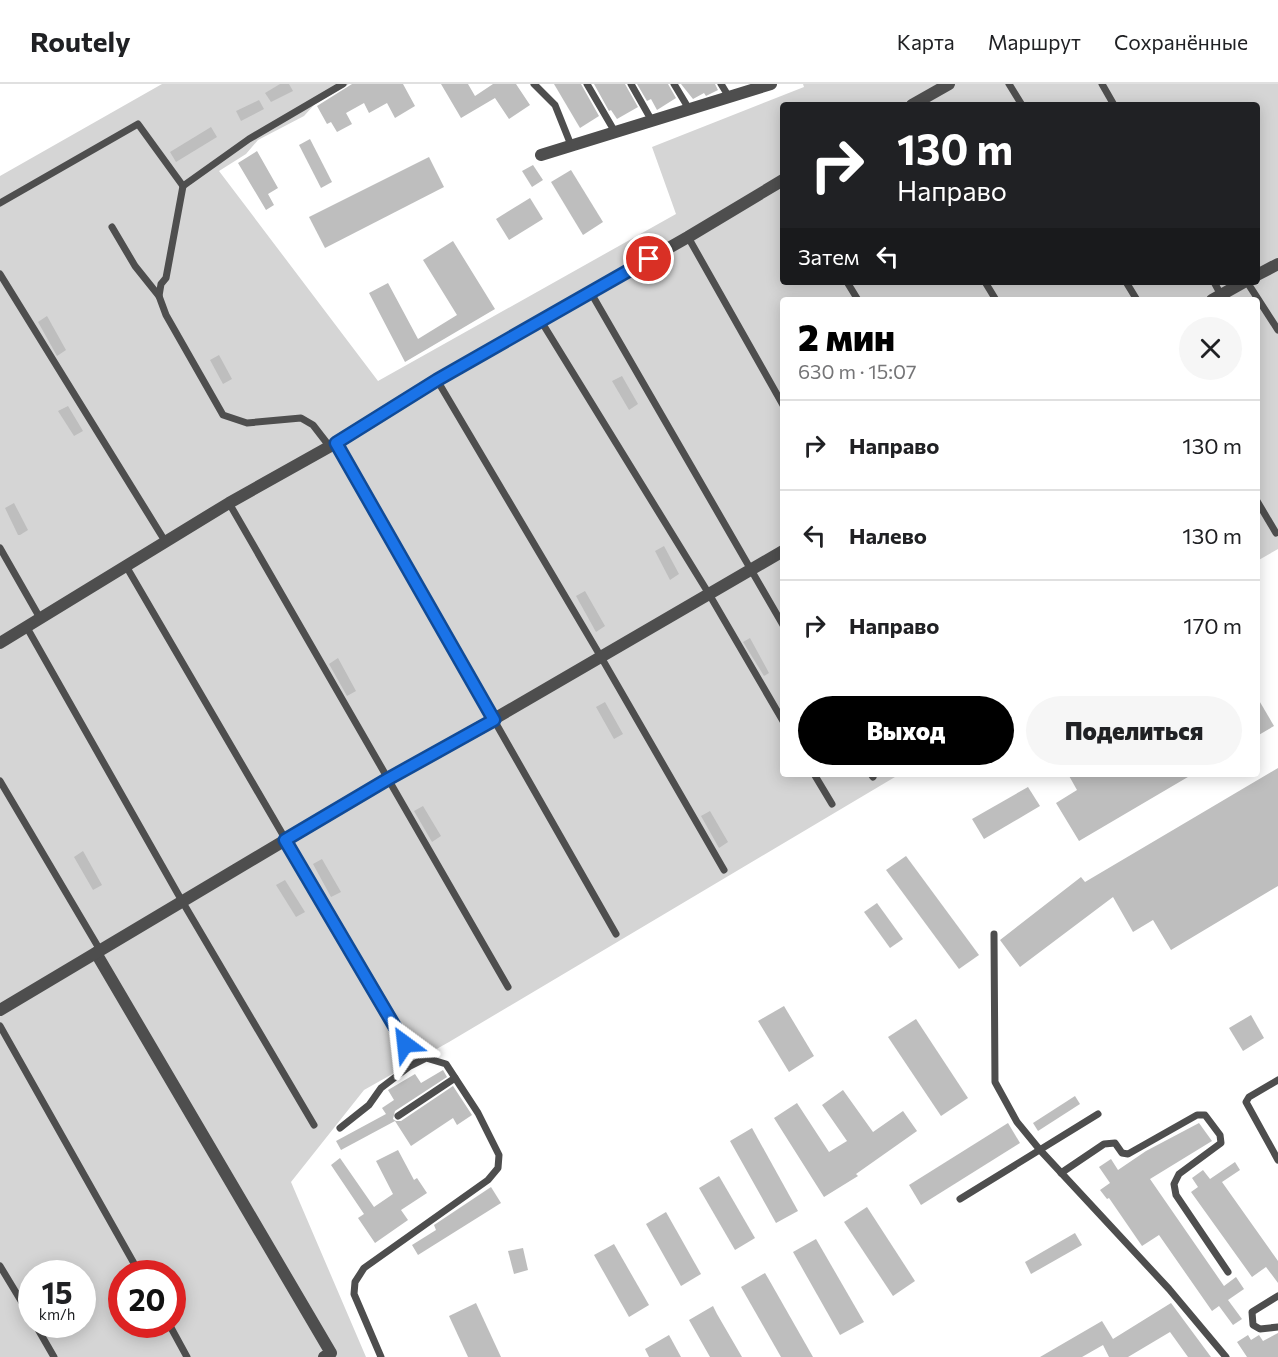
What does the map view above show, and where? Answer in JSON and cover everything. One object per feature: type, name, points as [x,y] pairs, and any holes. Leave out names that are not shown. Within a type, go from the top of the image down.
[{"type":"street","points":[[541,155],[770,84]]},
{"type":"street","points":[[917,102],[949,84]]},
{"type":"street","points":[[0,643],[228,503],[333,445],[437,380],[780,182]]},
{"type":"street","points":[[1260,273],[1278,264]]},
{"type":"street","points":[[1217,297],[1240,285]]},
{"type":"street","points":[[0,1010],[388,779],[494,720],[780,553]]},
{"type":"street","points":[[98,951],[331,1353],[324,1357]]},
{"type":"lane","points":[[159,296],[161,284],[166,278],[183,186],[249,140],[343,84]]},
{"type":"lane","points":[[534,84],[555,105]]},
{"type":"lane","points":[[542,84],[555,105],[571,146]]},
{"type":"lane","points":[[587,84],[615,132]]},
{"type":"lane","points":[[631,84],[652,121]]},
{"type":"lane","points":[[674,84],[689,109]]},
{"type":"lane","points":[[721,84],[729,97]]},
{"type":"lane","points":[[1009,84],[1020,102]]},
{"type":"lane","points":[[1102,84],[1112,102]]},
{"type":"lane","points":[[0,203],[138,124],[183,186]]},
{"type":"lane","points":[[112,227],[135,266],[159,296],[166,315],[223,416],[247,423],[301,417],[313,424],[333,445],[494,720],[615,934]]},
{"type":"lane","points":[[688,237],[780,400]]},
{"type":"lane","points":[[0,274],[165,542]]},
{"type":"lane","points":[[591,293],[780,620]]},
{"type":"lane","points":[[1260,303],[1278,330]]},
{"type":"lane","points":[[541,321],[709,594],[780,716]]},
{"type":"lane","points":[[437,380],[724,870]]},
{"type":"lane","points":[[228,503],[508,987]]},
{"type":"lane","points":[[1260,506],[1276,533]]},
{"type":"lane","points":[[0,548],[40,618]]},
{"type":"lane","points":[[126,566],[405,1044]]},
{"type":"lane","points":[[26,627],[182,901],[314,1125]]},
{"type":"lane","points":[[816,777],[832,804]]},
{"type":"lane","points":[[0,781],[98,951]]},
{"type":"lane","points":[[994,934],[995,1082],[1017,1122],[1040,1150],[1169,1288],[1226,1357]]},
{"type":"lane","points":[[0,1026],[132,1260]]},
{"type":"lane","points":[[340,1128],[369,1105],[381,1088],[410,1066],[426,1058],[446,1064],[478,1113],[499,1155],[498,1168],[488,1180],[364,1268],[355,1282],[354,1294],[381,1357]]},
{"type":"lane","points":[[398,1116],[455,1078]]},
{"type":"lane","points":[[1278,1080],[1249,1097],[1246,1102],[1278,1160]]},
{"type":"lane","points":[[960,1199],[1098,1114]]},
{"type":"lane","points":[[1061,1173],[1104,1143],[1115,1143],[1122,1153],[1128,1154],[1197,1115],[1205,1115],[1220,1136],[1221,1143],[1179,1174],[1174,1184],[1176,1195],[1228,1272]]},
{"type":"lane","points":[[0,1266],[18,1296]]},
{"type":"lane","points":[[1278,1296],[1252,1312],[1251,1317],[1253,1325],[1260,1329],[1278,1327]]},
{"type":"lane","points":[[43,1338],[54,1357]]},
{"type":"lane","points":[[177,1338],[187,1357]]},
{"type":"shaded area","points":[[162,84],[349,84],[314,105],[304,116],[258,140],[246,154],[219,171],[378,381],[676,214],[652,147],[804,87],[803,84],[1278,84],[1278,549],[1260,559],[1260,297],[780,297],[780,777],[895,777],[449,1042],[364,1090],[291,1182],[366,1357],[0,1357],[0,176]]},
{"type":"building","points":[[280,84],[289,84],[293,91],[271,102],[265,93]]},
{"type":"building","points":[[352,84],[403,84],[415,106],[395,118],[387,103],[369,113],[364,103],[346,113],[352,124],[337,132],[331,122],[327,124],[317,106]]},
{"type":"building","points":[[441,84],[468,84],[475,96],[493,84],[516,84],[530,105],[509,119],[495,98],[461,118]]},
{"type":"building","points":[[554,84],[581,84],[599,116],[580,128]]},
{"type":"building","points":[[594,84],[625,84],[638,107],[617,119],[611,110],[609,111]]},
{"type":"building","points":[[637,84],[668,84],[676,98],[657,110],[651,99],[647,101]]},
{"type":"building","points":[[681,84],[715,84],[718,90],[706,96],[704,93],[693,99]]},
{"type":"building","points":[[259,100],[264,109],[241,121],[236,111]]},
{"type":"building","points":[[211,127],[217,137],[176,162],[170,152]]},
{"type":"building","points":[[310,139],[332,182],[321,188],[299,145]]},
{"type":"building","points":[[257,151],[278,188],[268,194],[274,205],[266,210],[238,163]]},
{"type":"building","points":[[429,157],[444,187],[325,248],[309,217]]},
{"type":"building","points":[[533,165],[543,180],[532,187],[522,171]]},
{"type":"building","points":[[571,170],[603,222],[583,235],[551,182]]},
{"type":"building","points":[[530,198],[543,219],[509,240],[496,219]]},
{"type":"building","points":[[453,241],[495,309],[405,362],[369,293],[388,283],[418,339],[457,315],[423,260]]},
{"type":"building","points":[[47,316],[66,350],[57,356],[38,322]]},
{"type":"building","points":[[219,355],[232,379],[223,384],[210,360]]},
{"type":"building","points":[[622,376],[638,404],[629,410],[612,381]]},
{"type":"building","points":[[68,406],[83,431],[74,436],[58,411]]},
{"type":"building","points":[[14,503],[28,530],[20,535],[5,508]]},
{"type":"building","points":[[664,546],[679,574],[670,580],[655,551]]},
{"type":"building","points":[[585,591],[605,626],[596,632],[576,596]]},
{"type":"building","points":[[750,638],[769,673],[764,676],[743,642]]},
{"type":"building","points":[[338,658],[356,691],[347,696],[329,664]]},
{"type":"building","points":[[605,702],[623,734],[614,739],[596,707]]},
{"type":"building","points":[[1260,702],[1274,726],[1260,734]]},
{"type":"building","points":[[1278,768],[1278,886],[1171,950],[1153,920],[1133,932],[1113,897],[1020,967],[1000,940],[1081,877],[1085,882]]},
{"type":"building","points":[[1070,777],[1188,777],[1079,841],[1056,803],[1077,790]]},
{"type":"building","points":[[1028,787],[1040,806],[984,839],[972,819]]},
{"type":"building","points":[[423,806],[441,836],[432,842],[414,811]]},
{"type":"building","points":[[710,811],[728,842],[719,848],[701,816]]},
{"type":"building","points":[[83,851],[102,885],[93,890],[74,857]]},
{"type":"building","points":[[906,856],[979,955],[959,969],[886,870]]},
{"type":"building","points":[[322,859],[341,892],[331,897],[313,864]]},
{"type":"building","points":[[285,880],[305,912],[296,917],[276,885]]},
{"type":"building","points":[[877,903],[903,939],[890,948],[864,912]]},
{"type":"building","points":[[784,1006],[814,1056],[789,1072],[758,1021]]},
{"type":"building","points":[[1251,1015],[1264,1038],[1243,1051],[1229,1028]]},
{"type":"building","points":[[916,1019],[968,1098],[941,1116],[888,1037]]},
{"type":"building","points":[[443,1070],[447,1077],[395,1111],[393,1119],[401,1121],[453,1086],[472,1115],[457,1125],[453,1118],[411,1146],[395,1121],[341,1150],[336,1141],[386,1114],[382,1108],[394,1100],[388,1090],[415,1074],[421,1083]]},
{"type":"building","points":[[843,1090],[873,1132],[903,1111],[917,1131],[856,1174],[858,1176],[824,1197],[774,1118],[797,1103],[829,1152],[847,1141],[822,1105]]},
{"type":"building","points":[[1075,1096],[1080,1104],[1038,1131],[1033,1123]]},
{"type":"building","points":[[1008,1123],[1020,1143],[921,1205],[909,1185]]},
{"type":"building","points":[[1199,1123],[1212,1141],[1150,1179],[1224,1286],[1236,1277],[1244,1289],[1228,1300],[1242,1319],[1233,1325],[1219,1306],[1212,1311],[1159,1235],[1142,1246],[1109,1198],[1107,1199],[1100,1190],[1110,1183],[1099,1167],[1111,1159],[1118,1170],[1146,1151]]},
{"type":"building","points":[[752,1128],[798,1211],[776,1223],[730,1141]]},
{"type":"building","points":[[398,1150],[414,1180],[417,1178],[427,1193],[401,1210],[408,1220],[375,1243],[358,1218],[364,1214],[331,1165],[340,1158],[374,1207],[393,1194],[376,1161]]},
{"type":"building","points":[[1235,1162],[1240,1170],[1222,1182],[1278,1261],[1278,1283],[1266,1267],[1252,1277],[1191,1192],[1198,1187],[1192,1178],[1203,1170],[1210,1179]]},
{"type":"building","points":[[719,1176],[755,1238],[735,1250],[699,1188]]},
{"type":"building","points":[[491,1187],[501,1203],[418,1255],[412,1245],[436,1230],[434,1225]]},
{"type":"building","points":[[867,1207],[915,1281],[893,1296],[844,1222]]},
{"type":"building","points":[[666,1212],[701,1274],[681,1286],[646,1224]]},
{"type":"building","points":[[1075,1233],[1082,1245],[1031,1274],[1025,1262]]},
{"type":"building","points":[[816,1239],[864,1322],[840,1335],[793,1252]]},
{"type":"building","points":[[614,1244],[649,1305],[629,1317],[594,1255]]},
{"type":"building","points":[[523,1248],[528,1270],[514,1274],[508,1251]]},
{"type":"building","points":[[765,1273],[813,1357],[781,1357],[741,1287]]},
{"type":"building","points":[[476,1303],[501,1357],[468,1357],[449,1316]]},
{"type":"building","points":[[1171,1303],[1211,1357],[1188,1357],[1170,1332],[1128,1357],[1109,1357],[1103,1345],[1082,1357],[1040,1357],[1102,1321],[1113,1339]]},
{"type":"building","points":[[713,1306],[742,1357],[710,1357],[689,1320]]},
{"type":"building","points":[[1278,1333],[1278,1357],[1247,1357],[1237,1342],[1248,1335],[1251,1340],[1259,1335],[1263,1341]]},
{"type":"building","points":[[669,1335],[681,1357],[649,1357],[645,1349]]},
{"type":"route","points":[[405,1044],[285,840],[494,720],[336,443],[437,380],[649,259]]}]
